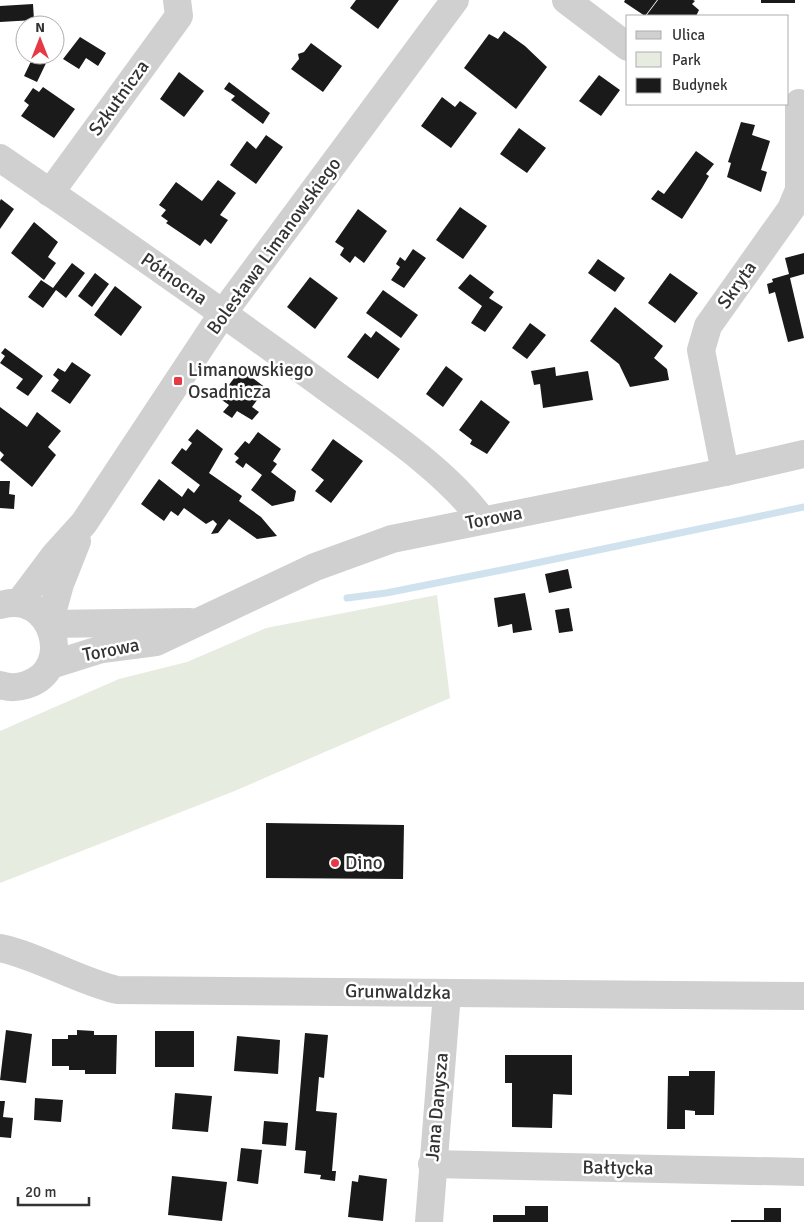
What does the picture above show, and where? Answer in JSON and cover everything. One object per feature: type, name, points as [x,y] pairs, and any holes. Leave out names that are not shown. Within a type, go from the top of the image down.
[{"type":"street","name":"Szkutnicza","points":[[50,193],[178,16],[178,0]]},
{"type":"street","name":"Bolesława Limanowskiego","points":[[9,605],[84,523],[223,314],[455,0]]},
{"type":"street","points":[[566,0],[626,45]]},
{"type":"street","name":"Skryta","points":[[725,472],[705,382],[701,350],[708,326],[791,209],[798,190],[800,153],[797,103]]},
{"type":"street","name":"Północna","points":[[0,158],[223,314],[384,431],[452,486],[469,502],[482,520]]},
{"type":"street","name":"Torowa","points":[[51,665],[102,649],[156,642],[243,599],[352,552],[392,539],[725,472],[804,454]]},
{"type":"street","name":"Bolesława Limanowskiego","points":[[49,624],[60,584],[84,523]]},
{"type":"street","points":[[7,689],[32,683],[43,675],[51,665],[55,652],[55,638],[49,624],[37,611],[9,605]]},
{"type":"street","name":"Torowa","points":[[49,624],[197,622]]},
{"type":"street","name":"Grunwaldzka","points":[[0,948],[35,958],[94,984],[116,990],[804,996]]},
{"type":"street","name":"Jana Danysza","points":[[429,1222],[432,1164],[447,993]]},
{"type":"street","name":"Bałtycka","points":[[432,1164],[804,1172]]},
{"type":"green space","points":[[437,595],[450,698],[232,792],[0,883],[0,731],[119,679],[187,662],[266,628]]},
{"type":"building","points":[[356,0],[399,0],[378,29],[350,8]]},
{"type":"building","points":[[625,0],[657,0],[646,15],[624,2]]},
{"type":"building","points":[[658,0],[693,0],[695,1],[692,4],[699,10],[696,15],[647,15]]},
{"type":"building","points":[[761,0],[795,0],[795,3],[761,3]]},
{"type":"building","points":[[33,4],[34,15],[15,15],[15,21],[0,22],[0,6]]},
{"type":"building","points":[[504,31],[525,46],[547,67],[516,109],[464,68],[489,34],[498,39]]},
{"type":"building","points":[[80,37],[106,53],[98,66],[86,58],[79,69],[65,60],[65,56]]},
{"type":"building","points":[[311,43],[342,66],[323,92],[291,69],[299,59],[298,54],[304,52]]},
{"type":"building","points":[[29,65],[45,65],[37,82],[24,76]]},
{"type":"building","points":[[179,72],[204,91],[184,117],[160,99]]},
{"type":"building","points":[[599,75],[620,90],[601,116],[579,101]]},
{"type":"building","points":[[229,82],[270,113],[263,124],[231,100],[235,96],[224,89]]},
{"type":"building","points":[[43,87],[75,109],[54,138],[21,116],[29,105],[24,101],[33,88],[39,92]]},
{"type":"building","points":[[442,97],[455,107],[460,101],[477,113],[451,148],[421,126]]},
{"type":"building","points":[[741,122],[755,125],[752,135],[770,141],[761,170],[767,172],[761,192],[727,177],[731,163],[728,162]]},
{"type":"building","points":[[519,128],[546,148],[527,173],[500,154]]},
{"type":"building","points":[[266,135],[283,147],[256,184],[230,165],[247,141],[256,149]]},
{"type":"building","points":[[696,151],[714,164],[706,174],[709,176],[682,219],[651,199],[658,190],[664,194]]},
{"type":"building","points":[[218,180],[236,193],[220,215],[228,220],[211,244],[205,239],[200,246],[166,223],[168,221],[161,216],[166,210],[159,205],[176,182],[202,201]]},
{"type":"building","points":[[1,199],[14,209],[0,229],[0,201]]},
{"type":"building","points":[[460,207],[487,226],[463,259],[436,240]]},
{"type":"building","points":[[358,209],[387,231],[364,263],[355,256],[350,263],[340,255],[344,248],[335,242]]},
{"type":"building","points":[[34,222],[58,242],[48,257],[56,263],[44,280],[11,253]]},
{"type":"building","points":[[413,249],[426,258],[404,288],[391,280],[400,267],[396,264],[400,257],[405,261]]},
{"type":"building","points":[[804,253],[804,274],[790,278],[804,338],[788,342],[775,292],[769,294],[767,284],[773,282],[772,279],[789,274],[785,258]]},
{"type":"building","points":[[598,259],[625,278],[615,292],[588,273]]},
{"type":"building","points":[[72,263],[85,273],[66,298],[56,290],[43,308],[28,297],[41,280],[53,288]]},
{"type":"building","points":[[95,273],[109,284],[92,307],[78,296]]},
{"type":"building","points":[[670,273],[698,293],[675,323],[648,303]]},
{"type":"building","points":[[470,274],[494,292],[489,298],[503,307],[485,332],[471,323],[482,306],[458,288]]},
{"type":"building","points":[[310,277],[338,298],[315,329],[287,307]]},
{"type":"building","points":[[115,286],[142,307],[121,336],[94,315]]},
{"type":"building","points":[[383,290],[418,315],[401,338],[366,313]]},
{"type":"building","points":[[615,307],[663,346],[654,358],[667,369],[669,380],[630,387],[619,364],[590,341]]},
{"type":"building","points":[[530,323],[546,335],[527,359],[512,348]]},
{"type":"building","points":[[376,331],[400,349],[378,379],[347,357],[365,333],[371,338]]},
{"type":"building","points":[[5,348],[43,376],[28,396],[16,388],[23,379],[0,363],[5,356],[1,353]]},
{"type":"building","points":[[72,362],[91,375],[70,404],[51,391],[59,380],[53,375],[58,368],[65,372]]},
{"type":"building","points":[[446,366],[463,379],[443,407],[426,394]]},
{"type":"building","points":[[555,367],[556,376],[588,371],[593,400],[543,408],[540,384],[534,385],[531,371]]},
{"type":"building","points":[[241,369],[266,388],[252,407],[259,412],[252,420],[237,411],[232,418],[223,412],[229,405],[219,398]]},
{"type":"building","points":[[481,400],[510,422],[487,454],[470,444],[472,440],[459,430]]},
{"type":"building","points":[[0,407],[27,427],[37,412],[61,431],[48,447],[56,455],[32,487],[0,460],[4,455],[0,451]]},
{"type":"building","points":[[197,429],[223,449],[209,473],[242,496],[239,501],[261,517],[277,536],[257,539],[229,519],[218,533],[211,534],[217,524],[213,520],[206,524],[184,508],[178,516],[171,511],[164,521],[141,504],[159,479],[182,497],[188,488],[194,493],[200,485],[171,463],[182,448],[186,451],[192,443],[188,440]]},
{"type":"building","points":[[258,432],[281,449],[273,461],[277,464],[271,472],[296,491],[294,501],[272,506],[251,490],[262,475],[246,463],[243,468],[235,462],[239,458],[234,454],[245,441],[249,444]]},
{"type":"building","points":[[333,439],[363,461],[331,503],[315,491],[324,480],[311,470]]},
{"type":"building","points":[[0,481],[10,481],[9,494],[15,495],[14,509],[0,508]]},
{"type":"building","points":[[568,569],[572,588],[549,593],[545,574]]},
{"type":"building","points":[[525,593],[532,630],[513,633],[512,624],[498,627],[494,598]]},
{"type":"building","points":[[569,608],[573,631],[559,633],[555,610]]},
{"type":"building","name":"Dino","points":[[266,823],[404,825],[403,879],[266,878]]},
{"type":"building","points":[[6,1030],[32,1034],[26,1083],[0,1080]]},
{"type":"building","points":[[77,1030],[94,1031],[94,1035],[117,1035],[116,1074],[85,1074],[85,1070],[69,1070],[69,1066],[52,1066],[52,1039],[68,1039],[68,1035],[77,1035]]},
{"type":"building","points":[[155,1031],[194,1031],[194,1067],[155,1067]]},
{"type":"building","points":[[305,1033],[328,1035],[324,1078],[319,1077],[316,1111],[337,1113],[332,1171],[336,1171],[335,1181],[320,1179],[321,1175],[304,1173],[306,1151],[295,1150]]},
{"type":"building","points":[[237,1036],[280,1040],[278,1074],[234,1071]]},
{"type":"building","points":[[505,1055],[572,1055],[572,1095],[553,1094],[552,1128],[512,1127],[512,1083],[505,1083]]},
{"type":"building","points":[[689,1071],[715,1071],[714,1115],[695,1115],[695,1111],[685,1110],[685,1129],[667,1129],[668,1076],[689,1076]]},
{"type":"building","points":[[175,1093],[212,1096],[208,1132],[172,1129]]},
{"type":"building","points":[[35,1098],[63,1100],[61,1122],[34,1120]]},
{"type":"building","points":[[0,1101],[5,1101],[3,1117],[13,1118],[11,1138],[0,1137]]},
{"type":"building","points":[[264,1121],[288,1123],[286,1146],[262,1144]]},
{"type":"building","points":[[241,1148],[262,1150],[258,1184],[237,1181]]},
{"type":"building","points":[[359,1175],[387,1179],[383,1221],[348,1217],[352,1181],[358,1182]]},
{"type":"building","points":[[172,1176],[227,1182],[222,1221],[168,1215]]},
{"type":"building","points":[[525,1206],[548,1206],[548,1222],[493,1222],[493,1215],[525,1215]]},
{"type":"building","points":[[764,1208],[781,1208],[781,1222],[731,1222],[731,1220],[764,1220]]},
{"type":"waterway","points":[[347,598],[386,593],[512,568],[804,507]]},
{"type":"place","name":"Limanowskiego Osadnicza","points":[[178,381]]},
{"type":"place","name":"Dino","points":[[335,863]]}]
